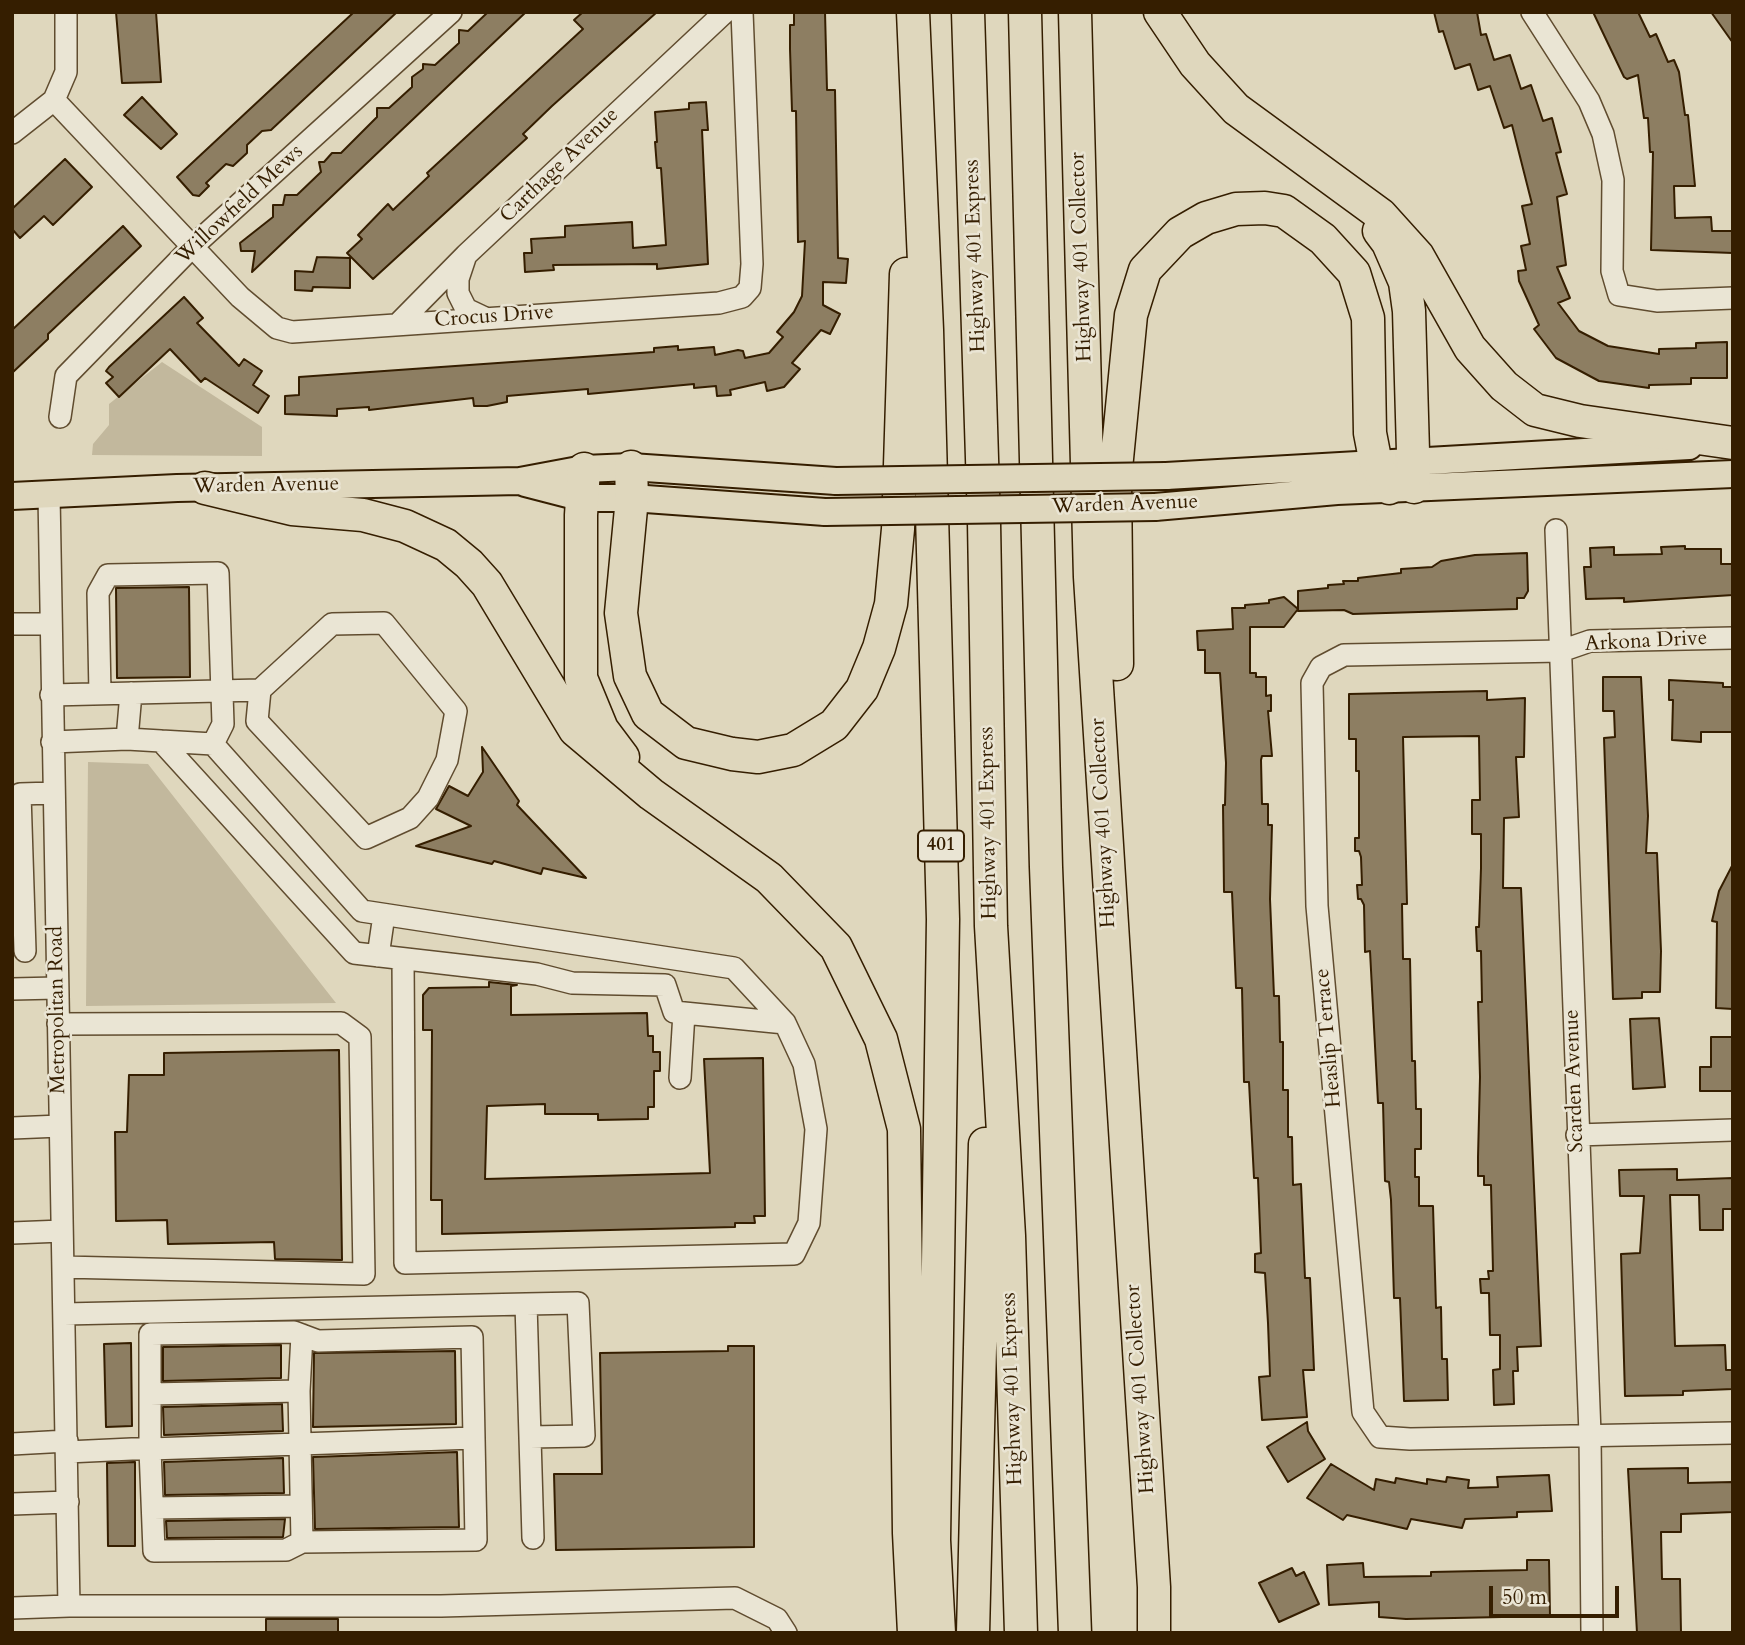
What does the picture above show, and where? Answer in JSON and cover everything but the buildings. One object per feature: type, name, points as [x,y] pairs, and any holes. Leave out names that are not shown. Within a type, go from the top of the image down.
[{"type":"highway","name":"401","points":[[913,12],[927,330],[943,919],[934,1540],[939,1633]]},
{"type":"highway","name":"Highway 401 Express","points":[[968,12],[984,522],[991,926],[1009,1236],[1021,1633]]},
{"type":"highway","points":[[1025,12],[1046,867],[1075,1633]]},
{"type":"highway","name":"Highway 401 Collector","points":[[1074,12],[1090,577],[1154,1587],[1154,1633]]},
{"type":"highway","points":[[1160,12],[1195,64],[1236,109],[1381,215],[1418,256],[1470,348],[1504,386],[1535,410],[1580,421],[1733,443]]},
{"type":"highway","points":[[631,467],[632,498],[621,613],[630,676],[648,714],[686,743],[758,757],[793,750],[834,725],[862,689],[880,648],[891,604],[898,529],[914,59]]},
{"type":"highway","points":[[1352,193],[1388,243],[1405,282],[1399,475]]},
{"type":"highway","points":[[1114,984],[1122,793],[1114,606],[1115,479],[1123,374],[1131,315],[1145,270],[1180,233],[1206,218],[1237,209],[1265,208],[1284,211],[1322,239],[1354,273],[1368,318],[1370,433],[1399,475]]},
{"type":"highway","points":[[583,484],[581,678],[602,729],[651,794]]},
{"type":"highway","points":[[205,488],[292,509],[363,515],[405,526],[446,545],[469,564],[486,584],[575,730],[651,794],[769,878],[836,947],[881,1039],[904,1129],[909,1533],[914,1633]]},
{"type":"highway","points":[[973,1633],[991,926]]},
{"type":"main road","name":"Warden Avenue","points":[[12,496],[205,488],[520,481],[583,484],[632,498],[825,512],[1155,507],[1399,475],[1733,443]]},
{"type":"main road","name":"Warden Avenue","points":[[583,484],[631,467],[836,481],[1166,476],[1733,474]]},
{"type":"street","points":[[12,133],[54,100],[66,72],[66,12]]},
{"type":"street","name":"Willowfield Mews","points":[[60,417],[66,376],[192,247],[451,12]]},
{"type":"street","name":"Carthage Avenue","points":[[398,324],[466,255],[725,12]]},
{"type":"street","name":"Crocus Drive","points":[[54,100],[240,297],[277,328],[292,332],[719,303],[742,297],[750,288],[752,264],[742,12]]},
{"type":"street","points":[[1532,12],[1589,101],[1603,134],[1613,180],[1612,271],[1619,295],[1657,301],[1733,298]]},
{"type":"street","points":[[466,255],[458,279],[458,293],[466,309],[485,318]]},
{"type":"street","name":"Metropolitan Road","points":[[49,495],[69,1606]]},
{"type":"street","name":"Scarden Avenue","points":[[1556,530],[1590,1434],[1592,1633]]},
{"type":"street","points":[[100,694],[98,593],[108,575],[218,573],[223,724],[213,744]]},
{"type":"street","points":[[51,695],[260,690],[332,624],[384,623],[456,711],[447,760],[428,798],[410,818],[366,838],[257,721],[260,690]]},
{"type":"street","points":[[12,624],[50,624]]},
{"type":"street","name":"Arkona Drive","points":[[1561,651],[1590,641],[1733,638]]},
{"type":"street","name":"Heaslip Terrace","points":[[1561,651],[1344,655],[1321,667],[1312,683],[1317,906],[1363,1412],[1380,1437],[1410,1440],[1590,1434]]},
{"type":"street","points":[[127,739],[131,693]]},
{"type":"street","points":[[52,742],[127,739],[213,744],[362,911],[734,968],[785,1023],[804,1064],[816,1129],[809,1223],[794,1254],[405,1263],[403,959]]},
{"type":"street","points":[[161,741],[354,953],[537,974],[572,983],[664,985]]},
{"type":"street","points":[[53,793],[20,794],[18,951],[56,951]]},
{"type":"street","points":[[378,956],[384,915]]},
{"type":"street","points":[[537,937],[537,974]]},
{"type":"street","points":[[669,958],[664,985],[674,1012],[785,1023]]},
{"type":"street","points":[[12,989],[57,988]]},
{"type":"street","points":[[680,1078],[684,1013]]},
{"type":"street","points":[[58,1024],[341,1023],[360,1037],[364,1274],[63,1266]]},
{"type":"street","points":[[12,1128],[60,1126]]},
{"type":"street","points":[[1577,1135],[1733,1130]]},
{"type":"street","points":[[12,1233],[62,1231]]},
{"type":"street","points":[[64,1314],[578,1303],[584,1436],[530,1437]]},
{"type":"street","points":[[526,1304],[533,1538]]},
{"type":"street","points":[[294,1332],[318,1340],[472,1337],[477,1540],[302,1542],[286,1550],[154,1551],[150,1394],[150,1334],[294,1332]]},
{"type":"street","points":[[302,1335],[299,1391],[302,1542]]},
{"type":"street","points":[[150,1394],[299,1391]]},
{"type":"street","points":[[1590,1434],[1733,1433]]},
{"type":"street","points":[[12,1444],[150,1449],[474,1438]]},
{"type":"street","points":[[12,1504],[68,1502]]},
{"type":"street","points":[[153,1508],[302,1506]]},
{"type":"street","points":[[12,1608],[441,1606],[735,1598],[776,1619],[786,1633]]},
{"type":"shaded area","points":[[162,362],[262,427],[262,456],[92,455],[93,444],[109,425],[109,404]]},
{"type":"shaded area","points":[[88,762],[148,764],[336,1003],[86,1006]]}]
